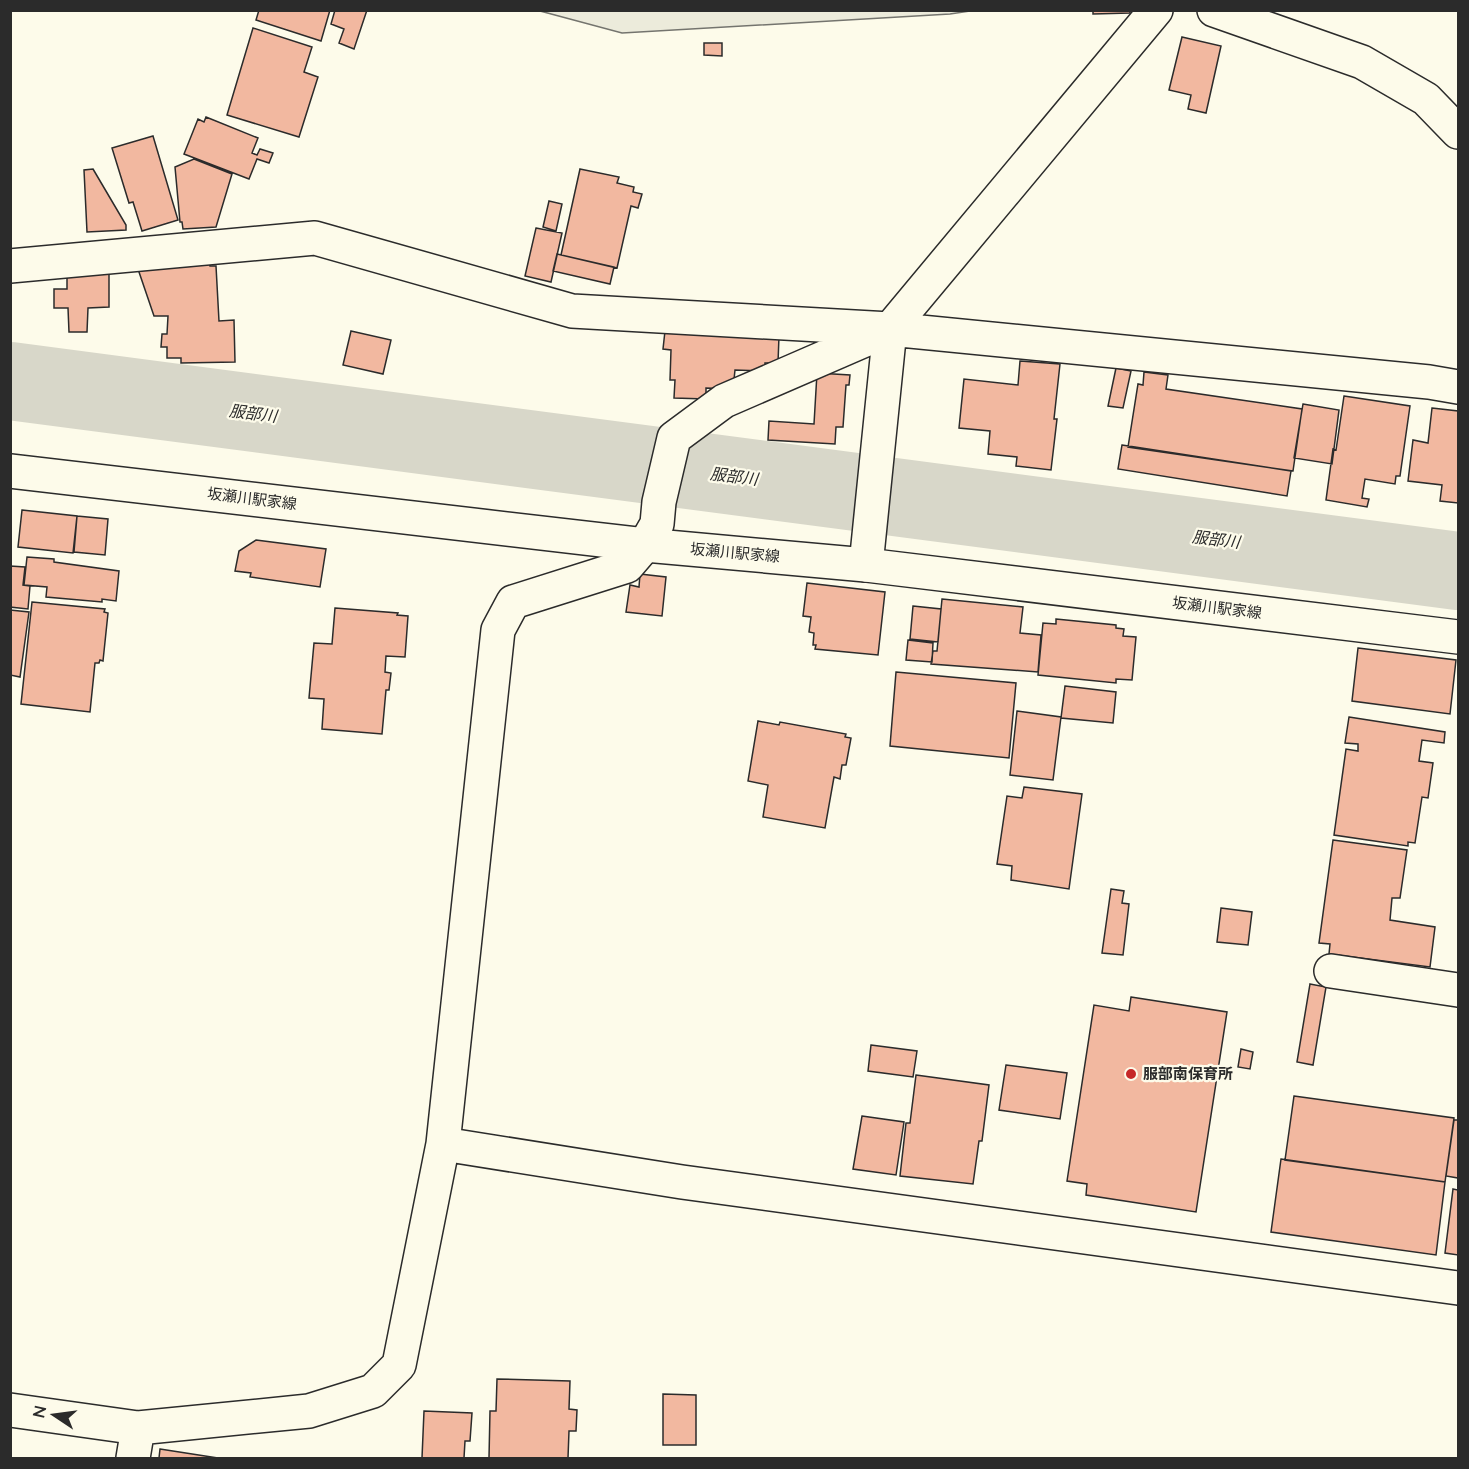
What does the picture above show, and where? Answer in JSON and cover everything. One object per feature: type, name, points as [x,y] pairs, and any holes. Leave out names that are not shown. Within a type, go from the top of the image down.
[{"type":"street","points":[[10,1410],[136,1443],[309,1411],[372,1391],[399,1365],[443,1144],[498,630],[513,602],[627,566],[645,545],[657,524],[659,502],[674,438],[724,401],[890,329],[1155,10]]},
{"type":"street","points":[[1214,10],[1362,62],[1426,99],[1458,132]]},
{"type":"street","points":[[10,266],[315,237],[572,311],[890,329],[1429,382],[1458,387]]},
{"type":"street","points":[[867,550],[890,329]]},
{"type":"street","name":"坂瀬川駅家線","points":[[10,471],[645,545],[867,550],[1458,637]]},
{"type":"street","points":[[1331,971],[1458,990]]},
{"type":"street","points":[[443,1144],[682,1182],[1458,1288]]},
{"type":"shaded area","points":[[540,11],[970,11],[622,33]]},
{"type":"building","points":[[259,10],[330,10],[321,41],[256,20]]},
{"type":"building","points":[[335,10],[367,10],[354,49],[339,43],[344,29],[331,24]]},
{"type":"building","points":[[1093,10],[1130,10],[1130,13],[1093,14]]},
{"type":"building","points":[[253,28],[312,47],[304,72],[318,77],[299,137],[227,115]]},
{"type":"building","points":[[1182,37],[1221,46],[1206,113],[1188,109],[1191,95],[1169,90]]},
{"type":"building","points":[[704,43],[722,43],[722,56],[704,55]]},
{"type":"building","points":[[206,117],[258,138],[252,153],[257,155],[260,149],[273,153],[269,163],[257,159],[249,179],[184,154],[198,119],[204,122]]},
{"type":"building","points":[[153,136],[178,220],[142,231],[133,202],[129,203],[112,148]]},
{"type":"building","points":[[194,159],[232,174],[216,227],[183,229],[182,222],[180,222],[175,167]]},
{"type":"building","points":[[93,169],[126,225],[126,230],[87,232],[84,170]]},
{"type":"building","points":[[580,169],[619,177],[617,183],[634,187],[633,192],[642,194],[638,208],[631,206],[617,268],[561,255]]},
{"type":"building","points":[[549,201],[562,204],[556,231],[543,227]]},
{"type":"building","points":[[536,228],[562,233],[551,282],[525,276]]},
{"type":"building","points":[[557,254],[614,267],[610,284],[553,271]]},
{"type":"building","points":[[209,258],[210,266],[216,266],[219,321],[234,320],[235,362],[181,363],[181,358],[167,358],[167,347],[161,347],[162,334],[167,334],[168,316],[154,316],[138,269]]},
{"type":"building","points":[[67,273],[109,273],[109,307],[88,308],[87,332],[69,332],[68,308],[54,308],[54,289],[67,289]]},
{"type":"building","points":[[351,331],[391,340],[383,374],[343,365]]},
{"type":"building","points":[[665,331],[779,336],[778,363],[765,363],[765,371],[735,370],[733,389],[706,388],[706,399],[674,398],[675,380],[670,380],[671,350],[663,349]]},
{"type":"building","points":[[1020,361],[1060,364],[1051,470],[1016,466],[1017,457],[988,454],[990,431],[959,428],[964,379],[1018,385]]},
{"type":"building","points":[[1116,368],[1131,371],[1123,408],[1108,406]]},
{"type":"building","points":[[1144,372],[1168,375],[1166,389],[1302,409],[1293,471],[1128,447],[1138,384],[1143,385]]},
{"type":"building","points":[[817,373],[850,375],[849,385],[846,385],[843,427],[836,427],[835,444],[768,440],[769,421],[814,424]]},
{"type":"building","points":[[1344,396],[1410,406],[1400,476],[1396,476],[1395,484],[1365,479],[1362,498],[1369,499],[1367,507],[1326,500],[1333,449],[1336,450]]},
{"type":"building","points":[[1303,404],[1339,410],[1332,464],[1294,458]]},
{"type":"building","points":[[1432,408],[1458,411],[1458,503],[1440,501],[1442,485],[1408,481],[1413,440],[1428,443]]},
{"type":"building","points":[[1122,445],[1291,471],[1287,496],[1118,469]]},
{"type":"building","points":[[22,510],[77,516],[73,553],[18,547]]},
{"type":"building","points":[[77,516],[108,519],[105,555],[74,552]]},
{"type":"building","points":[[256,540],[326,549],[320,587],[250,577],[251,573],[235,571],[239,551]]},
{"type":"building","points":[[27,557],[54,559],[54,562],[119,571],[116,601],[46,597],[47,587],[24,585]]},
{"type":"building","points":[[10,566],[25,567],[23,585],[30,586],[28,609],[10,607]]},
{"type":"building","points":[[640,574],[666,577],[662,616],[626,612],[630,585],[639,587]]},
{"type":"building","points":[[807,583],[885,592],[878,655],[815,649],[814,633],[809,632],[811,617],[803,616]]},
{"type":"building","points":[[942,599],[1023,607],[1020,633],[1041,635],[1038,672],[931,664],[933,651],[937,651]]},
{"type":"building","points":[[32,602],[105,609],[104,612],[108,613],[103,661],[95,663],[90,712],[21,704]]},
{"type":"building","points":[[913,606],[941,609],[938,642],[910,639]]},
{"type":"building","points":[[335,608],[398,613],[397,615],[408,616],[405,657],[386,656],[385,672],[391,673],[389,690],[386,690],[382,734],[322,729],[324,699],[309,698],[314,643],[332,644]]},
{"type":"building","points":[[10,610],[29,612],[20,677],[10,675]]},
{"type":"building","points":[[1056,619],[1116,625],[1116,628],[1124,629],[1123,636],[1136,637],[1132,680],[1116,679],[1116,683],[1038,675],[1043,623],[1056,624]]},
{"type":"building","points":[[908,640],[933,643],[932,662],[906,660]]},
{"type":"building","points":[[1358,648],[1456,660],[1450,714],[1352,701]]},
{"type":"building","points":[[896,672],[1016,683],[1009,758],[890,746]]},
{"type":"building","points":[[1065,686],[1116,692],[1113,723],[1061,718]]},
{"type":"building","points":[[1017,711],[1061,717],[1053,780],[1010,775]]},
{"type":"building","points":[[1349,717],[1445,732],[1444,743],[1422,740],[1419,761],[1433,763],[1428,798],[1422,797],[1415,843],[1408,842],[1408,846],[1334,835],[1346,749],[1358,751],[1358,744],[1345,743]]},
{"type":"building","points":[[758,721],[779,725],[780,722],[846,734],[845,737],[851,738],[846,765],[842,765],[840,779],[834,777],[825,828],[763,817],[768,785],[748,781]]},
{"type":"building","points":[[1024,787],[1082,794],[1069,889],[1011,880],[1012,866],[997,864],[1007,796],[1022,798]]},
{"type":"building","points":[[1333,840],[1407,850],[1400,898],[1392,898],[1390,920],[1435,927],[1430,967],[1329,954],[1330,944],[1319,943]]},
{"type":"building","points":[[1111,889],[1124,891],[1122,903],[1129,904],[1123,955],[1102,953]]},
{"type":"building","points":[[1221,908],[1252,912],[1248,945],[1217,942]]},
{"type":"building","points":[[1310,984],[1326,987],[1313,1065],[1297,1062]]},
{"type":"building","points":[[1131,997],[1227,1012],[1196,1212],[1086,1195],[1087,1184],[1067,1181],[1094,1005],[1129,1011]]},
{"type":"building","points":[[871,1045],[917,1051],[913,1077],[868,1071]]},
{"type":"building","points":[[1241,1049],[1253,1052],[1250,1069],[1238,1067]]},
{"type":"building","points":[[1006,1065],[1067,1073],[1060,1119],[999,1110]]},
{"type":"building","points":[[916,1075],[989,1085],[982,1141],[979,1141],[973,1184],[900,1176],[906,1123],[910,1123]]},
{"type":"building","points":[[1294,1096],[1454,1118],[1445,1182],[1285,1160]]},
{"type":"building","points":[[862,1116],[904,1122],[896,1175],[853,1169]]},
{"type":"building","points":[[1454,1120],[1458,1120],[1458,1178],[1446,1176]]},
{"type":"building","points":[[1281,1159],[1445,1182],[1436,1255],[1271,1232]]},
{"type":"building","points":[[1453,1189],[1458,1190],[1458,1255],[1445,1253]]},
{"type":"building","points":[[497,1379],[570,1381],[569,1409],[577,1410],[576,1431],[569,1431],[568,1458],[489,1458],[490,1411],[496,1411]]},
{"type":"building","points":[[663,1394],[696,1395],[696,1445],[663,1445]]},
{"type":"building","points":[[424,1411],[472,1413],[470,1441],[465,1441],[464,1458],[422,1458]]},
{"type":"building","points":[[160,1449],[218,1458],[159,1458]]},
{"type":"waterway","name":"服部川","points":[[10,381],[1458,571]]},
{"type":"place","name":"服部南保育所","points":[[1131,1074]]}]
